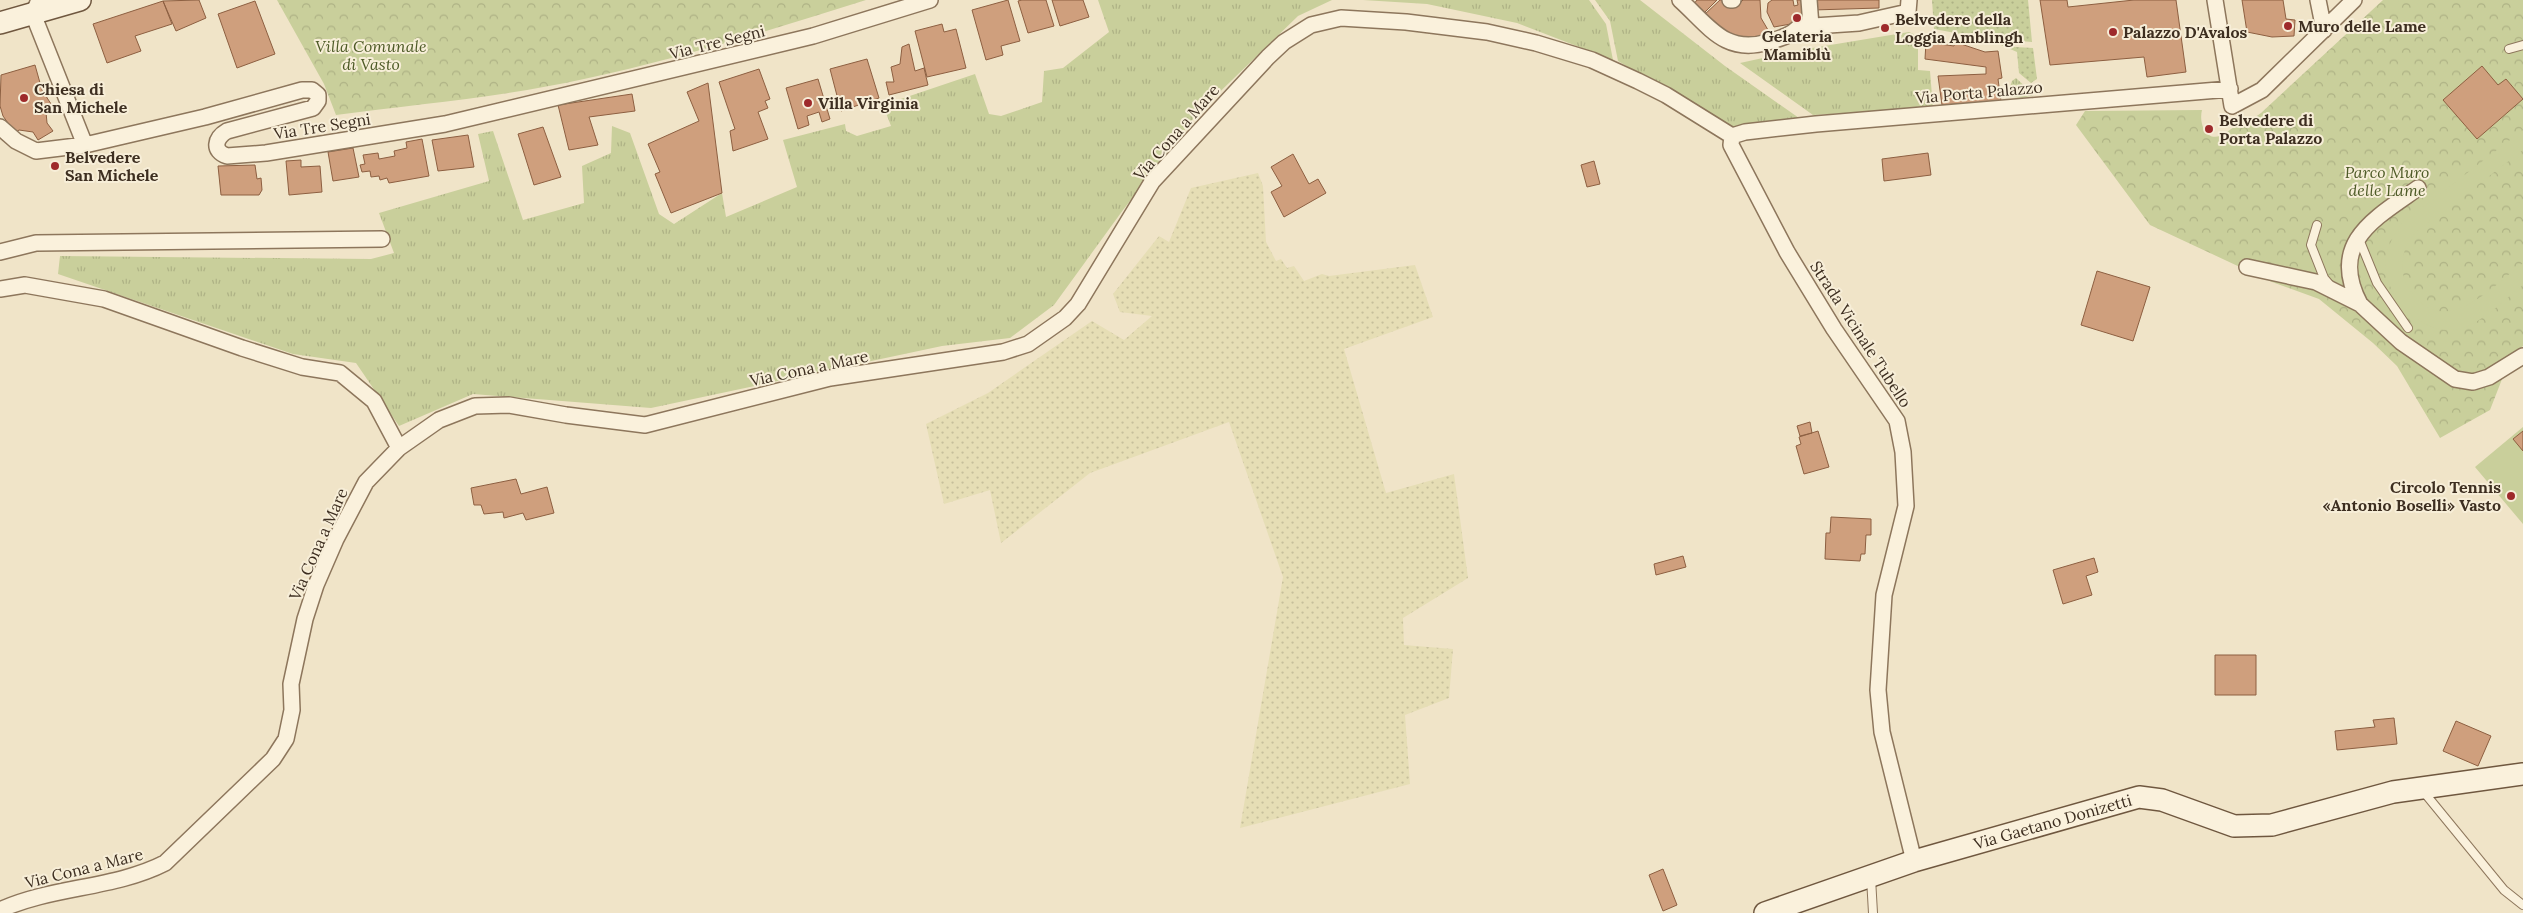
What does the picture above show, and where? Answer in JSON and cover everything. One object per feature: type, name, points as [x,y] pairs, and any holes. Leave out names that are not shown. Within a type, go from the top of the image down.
[{"type":"street","points":[[0,23],[36,7],[80,0]]},
{"type":"street","name":"Via Tre Segni","points":[[85,145],[205,117],[302,90],[312,90],[318,95],[318,101],[314,108],[227,131],[219,136],[216,141],[217,148],[222,155],[238,156],[266,153],[445,124],[813,36],[930,0]]},
{"type":"street","points":[[1680,0],[1721,38],[1740,46],[1752,47],[1791,35],[1799,27],[1859,23],[1909,6]]},
{"type":"street","points":[[1809,0],[1811,26]]},
{"type":"street","points":[[2215,0],[2232,106],[2262,90],[2354,0]]},
{"type":"street","points":[[2318,0],[2324,30]]},
{"type":"street","points":[[0,126],[16,141],[36,151],[85,145],[36,7]]},
{"type":"street","name":"Via Cona a Mare","points":[[0,910],[51,893],[144,874],[165,863],[189,843],[273,759],[286,739],[292,710],[291,684],[297,654],[316,585],[366,482],[399,448],[439,420],[476,406],[509,405],[566,415],[645,425],[830,378],[977,357],[1003,352],[1028,344],[1065,318],[1078,304],[1152,182],[1188,141],[1268,57],[1284,42],[1311,25],[1341,18],[1406,22],[1486,32],[1536,43],[1592,60],[1623,74],[1666,95],[1732,136]]},
{"type":"street","name":"Via Porta Palazzo","points":[[1732,136],[1746,132],[1820,124],[2230,90]]},
{"type":"street","name":"Strada Vicinale Tubello","points":[[1732,136],[1730,145],[1787,252],[1834,329],[1897,421],[1903,452],[1906,506],[1884,595],[1878,690],[1882,732],[1914,861]]},
{"type":"street","points":[[2360,304],[2351,286],[2348,273],[2350,259],[2358,237],[2376,218],[2418,188]]},
{"type":"street","points":[[0,252],[36,243],[382,239]]},
{"type":"street","points":[[2247,266],[2316,282],[2360,304],[2401,342],[2455,379],[2473,382],[2488,377],[2523,356]]},
{"type":"street","points":[[0,289],[24,285],[104,299],[250,351],[302,367],[340,373],[374,401],[399,448]]},
{"type":"street","name":"Via Gaetano Donizetti","points":[[1765,913],[1914,861],[2139,797],[2162,800],[2234,826],[2272,825],[2393,792],[2523,774]]},
{"type":"lane","points":[[2509,49],[2523,44]]},
{"type":"lane","points":[[2317,224],[2311,245],[2324,278],[2337,292]]},
{"type":"lane","points":[[2358,237],[2377,282],[2408,328]]},
{"type":"lane","points":[[2420,788],[2504,890],[2523,905]]},
{"type":"lane","points":[[1871,875],[1873,913]]},
{"type":"shaded area","points":[[1258,173],[1263,186],[1266,242],[1276,261],[1281,259],[1287,268],[1294,266],[1304,281],[1322,274],[1329,276],[1415,265],[1433,317],[1344,349],[1386,493],[1454,474],[1468,578],[1403,618],[1404,645],[1453,649],[1449,698],[1405,715],[1410,784],[1240,828],[1283,577],[1229,422],[1090,473],[1001,543],[990,490],[944,504],[926,424],[988,393],[1092,321],[1124,340],[1152,316],[1120,312],[1113,294],[1159,236],[1169,242],[1191,188]]},
{"type":"green space","name":"Villa Comunale di Vasto","points":[[277,0],[866,0],[690,53],[584,79],[492,95],[336,115],[324,84]]},
{"type":"green space","points":[[1098,0],[1332,0],[1298,16],[1197,114],[1123,210],[1054,305],[1010,338],[942,346],[651,408],[473,394],[399,426],[356,363],[293,354],[58,274],[60,256],[371,259],[394,253],[379,213],[489,181],[478,134],[493,131],[523,220],[584,203],[582,166],[611,153],[612,126],[630,133],[659,214],[674,224],[722,193],[726,217],[797,187],[783,140],[845,124],[846,131],[857,136],[891,126],[883,105],[975,74],[989,114],[1001,116],[1042,102],[1044,71],[1063,68],[1109,32]]},
{"type":"green space","points":[[1363,0],[1589,0],[1606,24],[1613,60],[1517,23],[1427,4]]},
{"type":"green space","points":[[1595,0],[1640,0],[1725,66],[1799,118],[1729,127],[1618,61],[1610,21]]},
{"type":"green space","points":[[1932,0],[2028,0],[2032,42],[1982,38],[1934,29]]},
{"type":"green space","name":"Parco Muro delle Lame","points":[[2383,0],[2523,0],[2523,346],[2511,356],[2490,410],[2440,438],[2397,366],[2373,343],[2319,299],[2272,282],[2150,225],[2076,125],[2085,111],[2202,110],[2201,119],[2206,133],[2210,136],[2220,136],[2261,113]]},
{"type":"green space","points":[[1909,32],[1918,36],[1918,70],[1930,71],[1933,108],[1813,115],[1740,63],[1800,50]]},
{"type":"green space","points":[[1987,40],[2007,41],[2015,47],[2033,48],[2037,79],[2031,83],[2019,73],[2017,52],[2001,45],[1987,43]]},
{"type":"green space","points":[[2016,78],[2034,95],[2022,98],[2007,96],[2006,92],[2009,90],[2012,81]]},
{"type":"green space","points":[[2523,130],[2523,150],[2419,229],[2408,243],[2402,265],[2405,282],[2408,287],[2422,303],[2436,311],[2451,311],[2466,306],[2496,286],[2523,263],[2523,285],[2489,314],[2469,325],[2449,330],[2427,325],[2408,312],[2393,293],[2385,265],[2387,252],[2392,240],[2402,223]]},
{"type":"green space","name":"Circolo Tennis «Antonio Boselli» Vasto","points":[[2523,427],[2523,524],[2475,467]]},
{"type":"building","points":[[199,0],[206,18],[176,31],[163,1]]},
{"type":"building","points":[[1008,0],[1020,41],[1001,46],[1003,55],[986,60],[972,10]]},
{"type":"building","points":[[1046,0],[1054,26],[1028,33],[1018,1]]},
{"type":"building","points":[[1052,0],[1083,0],[1089,17],[1060,26]]},
{"type":"building","points":[[1697,0],[1717,0],[1703,14],[1693,5]]},
{"type":"building","points":[[1720,0],[1725,0],[1730,6],[1743,0],[1760,0],[1761,18],[1771,35],[1744,39],[1731,36],[1704,15]]},
{"type":"building","points":[[1772,0],[1793,0],[1794,6],[1798,5],[1797,0],[1807,0],[1809,15],[1801,17],[1802,22],[1774,27],[1767,12],[1768,3]]},
{"type":"building","points":[[1812,0],[1879,0],[1879,8],[1813,10]]},
{"type":"building","name":"Palazzo D'Avalos","points":[[2040,0],[2067,0],[2068,7],[2134,0],[2176,0],[2186,72],[2147,77],[2144,57],[2050,65]]},
{"type":"building","points":[[2242,0],[2283,0],[2286,19],[2295,20],[2294,36],[2272,37],[2247,32]]},
{"type":"building","points":[[163,1],[172,24],[135,36],[141,51],[107,63],[93,24]]},
{"type":"building","points":[[255,1],[275,54],[237,68],[218,14]]},
{"type":"building","points":[[942,24],[944,32],[956,29],[966,68],[927,77],[915,31]]},
{"type":"building","points":[[1926,42],[1954,46],[1955,42],[1985,52],[1998,51],[2002,78],[1998,79],[2001,101],[1942,105],[1938,76],[1986,74],[1986,67],[1925,59]]},
{"type":"building","points":[[909,44],[915,71],[924,68],[928,85],[889,95],[886,82],[894,82],[891,67],[900,64],[902,47]]},
{"type":"building","points":[[867,59],[879,98],[841,111],[830,69]]},
{"type":"building","name":"Chiesa di San Michele","points":[[35,65],[42,90],[53,107],[46,112],[47,123],[53,131],[38,140],[33,132],[19,130],[15,133],[3,116],[0,106],[1,75]]},
{"type":"building","points":[[2482,66],[2498,85],[2506,79],[2523,99],[2477,139],[2443,100]]},
{"type":"building","points":[[759,69],[770,99],[765,101],[768,108],[758,112],[768,139],[733,151],[730,131],[735,129],[719,82]]},
{"type":"building","name":"Villa Virginia","points":[[818,79],[830,119],[822,122],[819,112],[807,116],[809,125],[798,129],[786,88]]},
{"type":"building","points":[[708,83],[722,193],[671,213],[655,174],[660,172],[648,144],[699,121],[687,92]]},
{"type":"building","points":[[632,94],[635,111],[589,117],[598,145],[569,150],[558,105]]},
{"type":"building","points":[[543,127],[561,177],[534,185],[518,134]]},
{"type":"building","points":[[468,135],[474,167],[438,171],[432,140]]},
{"type":"building","points":[[422,139],[429,176],[389,183],[387,178],[380,180],[379,176],[371,177],[370,171],[362,172],[360,165],[365,164],[363,155],[378,153],[379,159],[395,156],[394,151],[407,148],[406,142]]},
{"type":"building","points":[[353,148],[359,177],[333,181],[328,152]]},
{"type":"building","points":[[1928,153],[1931,175],[1884,181],[1882,159]]},
{"type":"building","points":[[1293,154],[1309,184],[1318,179],[1326,193],[1284,217],[1271,192],[1282,186],[1271,167]]},
{"type":"building","points":[[301,160],[301,167],[320,166],[322,192],[289,195],[286,161]]},
{"type":"building","points":[[1594,161],[1600,184],[1587,187],[1581,165]]},
{"type":"building","points":[[255,165],[257,179],[261,178],[262,190],[259,195],[221,195],[218,166]]},
{"type":"building","points":[[2097,271],[2150,287],[2133,341],[2081,325]]},
{"type":"building","points":[[1810,422],[1812,433],[1800,436],[1797,426]]},
{"type":"building","points":[[1818,431],[1829,467],[1804,474],[1796,446],[1801,444],[1799,437]]},
{"type":"building","points":[[2523,431],[2523,451],[2513,439]]},
{"type":"building","points":[[516,479],[521,494],[547,487],[554,513],[526,520],[523,513],[504,518],[503,512],[484,514],[481,505],[474,505],[471,488]]},
{"type":"building","points":[[1831,517],[1871,519],[1871,535],[1866,535],[1865,554],[1861,554],[1860,561],[1825,559],[1826,533],[1830,533]]},
{"type":"building","points":[[1683,556],[1686,567],[1656,575],[1654,564]]},
{"type":"building","points":[[2094,558],[2098,572],[2086,576],[2092,595],[2063,604],[2053,570]]},
{"type":"building","points":[[2215,655],[2256,655],[2256,695],[2215,695]]},
{"type":"building","points":[[2394,718],[2397,744],[2337,750],[2335,731],[2375,727],[2373,720]]},
{"type":"building","points":[[2456,721],[2491,736],[2478,766],[2443,751]]},
{"type":"building","points":[[1663,869],[1677,905],[1663,911],[1649,875]]},
{"type":"place","name":"Gelateria Mamiblù","points":[[1797,18]]},
{"type":"place","name":"Muro delle Lame","points":[[2288,26]]},
{"type":"place","name":"Belvedere della Loggia Amblingh","points":[[1885,28]]},
{"type":"place","name":"Palazzo D'Avalos","points":[[2113,32]]},
{"type":"place","name":"Chiesa di San Michele","points":[[24,98]]},
{"type":"place","name":"Villa Virginia","points":[[808,103]]},
{"type":"place","name":"Belvedere di Porta Palazzo","points":[[2209,129]]},
{"type":"place","name":"Belvedere San Michele","points":[[55,166]]},
{"type":"place","name":"Circolo Tennis «Antonio Boselli» Vasto","points":[[2511,496]]}]
